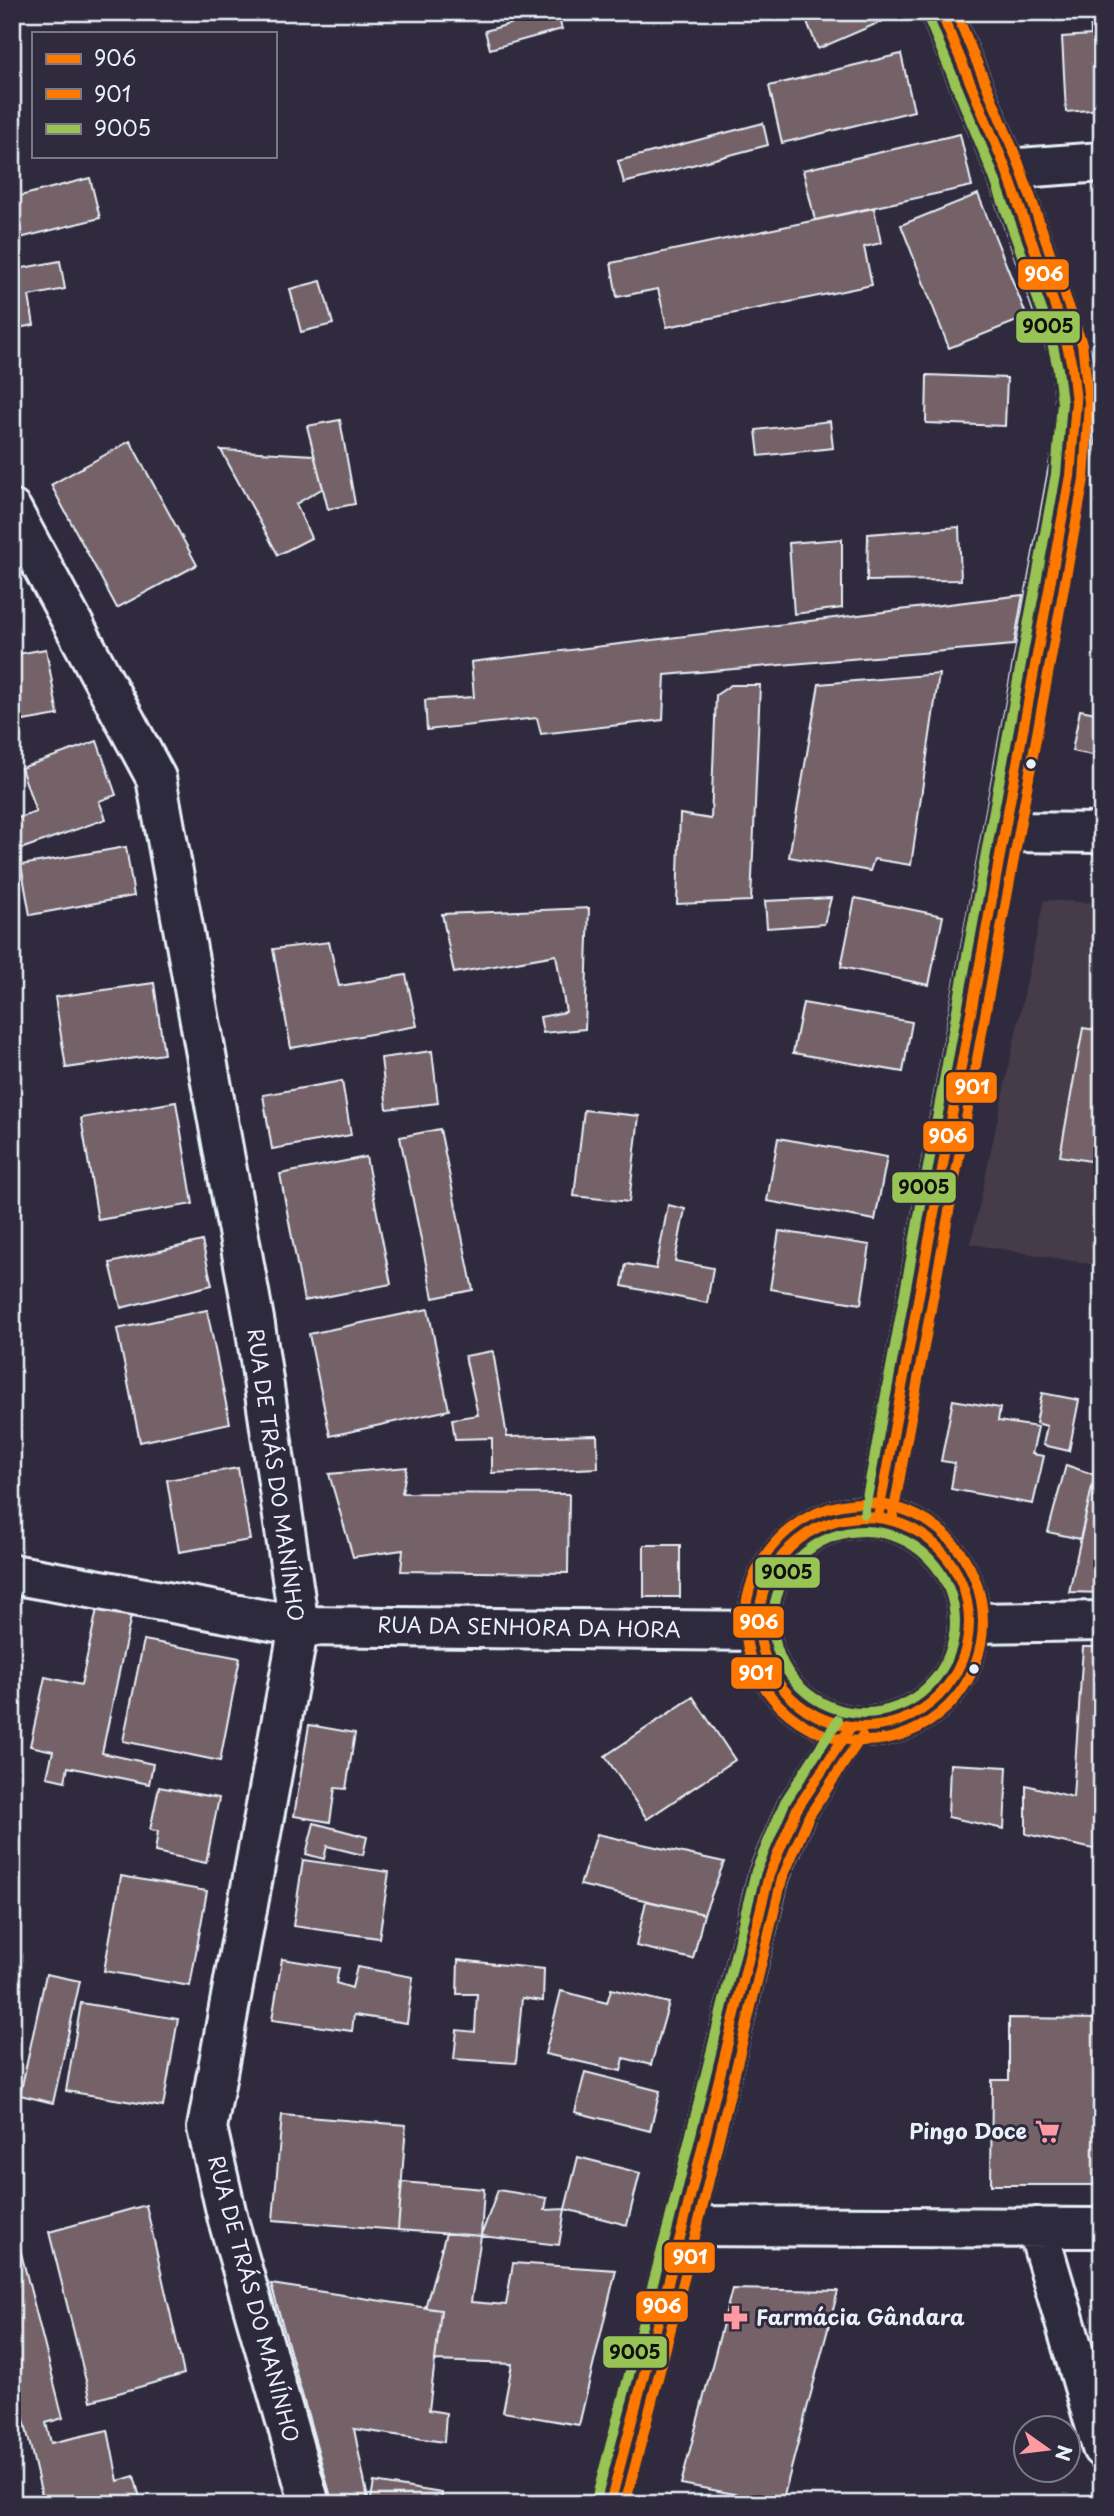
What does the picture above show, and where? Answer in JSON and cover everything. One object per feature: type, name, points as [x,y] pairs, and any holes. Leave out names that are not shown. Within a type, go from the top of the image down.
[{"type":"street","points":[[878,1517],[1070,476],[1077,412],[1071,356],[1006,169],[941,12]]},
{"type":"street","points":[[1006,169],[1102,162]]},
{"type":"street","name":"RUA DE TRÁS DO MANÍNHO","points":[[12,510],[156,778],[255,1325],[299,1626],[207,2128],[228,2220],[310,2504]]},
{"type":"street","points":[[1005,831],[1102,833]]},
{"type":"street","points":[[868,1516],[915,1528],[936,1544],[954,1566],[965,1591],[969,1623],[967,1644],[961,1662],[951,1682],[931,1704],[904,1720],[878,1727],[850,1728],[810,1713],[785,1693],[771,1673],[761,1648],[758,1614],[767,1579],[783,1553],[812,1529],[837,1520],[868,1516]]},
{"type":"street","name":"RUA DA SENHORA DA HORA","points":[[12,1574],[299,1626],[760,1631]]},
{"type":"street","points":[[969,1623],[1102,1621]]},
{"type":"street","points":[[610,2504],[683,2226],[769,1875],[797,1810],[850,1728]]},
{"type":"street","points":[[683,2226],[1102,2228]]},
{"type":"street","points":[[1037,2227],[1102,2448]]},
{"type":"shaded area","points":[[1044,900],[1102,903],[1102,1266],[971,1244]]},
{"type":"building","points":[[557,12],[562,29],[490,49],[485,31]]},
{"type":"building","points":[[803,12],[882,12],[885,20],[818,49]]},
{"type":"building","points":[[1090,12],[1102,12],[1102,109],[1066,112],[1062,37],[1091,35]]},
{"type":"building","points":[[901,54],[914,111],[782,143],[769,86]]},
{"type":"building","points":[[763,123],[768,145],[624,183],[618,161]]},
{"type":"building","points":[[960,134],[972,186],[815,220],[803,170]]},
{"type":"building","points":[[90,178],[100,218],[12,240],[12,198]]},
{"type":"building","points":[[978,194],[1027,317],[949,348],[901,225]]},
{"type":"building","points":[[874,208],[881,243],[864,247],[872,285],[667,327],[658,289],[617,297],[611,263]]},
{"type":"building","points":[[60,261],[65,289],[29,296],[34,325],[12,329],[12,270]]},
{"type":"building","points":[[321,281],[333,324],[301,332],[290,289]]},
{"type":"building","points":[[927,375],[1007,378],[1005,426],[926,423]]},
{"type":"building","points":[[340,420],[355,504],[328,509],[307,426]]},
{"type":"building","points":[[830,421],[833,448],[759,456],[756,430]]},
{"type":"building","points":[[130,441],[197,565],[117,608],[51,485]]},
{"type":"building","points":[[221,450],[314,455],[323,488],[296,504],[311,538],[278,555]]},
{"type":"building","points":[[959,527],[961,580],[867,581],[868,534]]},
{"type":"building","points":[[842,539],[842,608],[794,614],[789,543]]},
{"type":"building","points":[[1023,595],[1014,645],[665,675],[663,720],[541,734],[537,718],[427,730],[425,700],[474,697],[471,662]]},
{"type":"building","points":[[46,649],[58,715],[12,723],[12,655]]},
{"type":"building","points":[[939,674],[911,865],[874,859],[870,871],[789,857],[819,684]]},
{"type":"building","points":[[731,685],[760,685],[751,901],[677,904],[680,814],[711,819],[716,695]]},
{"type":"building","points":[[1080,710],[1102,714],[1102,757],[1072,751]]},
{"type":"building","points":[[97,741],[116,795],[99,801],[106,819],[12,852],[12,820],[36,812],[21,768]]},
{"type":"building","points":[[126,847],[134,896],[30,915],[21,865]]},
{"type":"building","points":[[831,898],[824,924],[767,928],[765,901]]},
{"type":"building","points":[[855,898],[943,916],[929,985],[841,967]]},
{"type":"building","points":[[589,908],[585,1029],[543,1033],[540,1017],[566,1012],[556,955],[454,973],[442,914]]},
{"type":"building","points":[[329,942],[339,986],[406,975],[417,1026],[291,1048],[273,949]]},
{"type":"building","points":[[154,983],[164,1054],[66,1068],[55,997]]},
{"type":"building","points":[[803,1003],[912,1022],[903,1072],[793,1053]]},
{"type":"building","points":[[1083,1028],[1102,1031],[1102,1163],[1060,1156]]},
{"type":"building","points":[[432,1051],[438,1103],[387,1109],[381,1058]]},
{"type":"building","points":[[342,1081],[351,1135],[272,1149],[263,1095]]},
{"type":"building","points":[[176,1102],[193,1204],[98,1220],[81,1118]]},
{"type":"building","points":[[584,1110],[639,1116],[629,1202],[574,1196]]},
{"type":"building","points":[[440,1129],[473,1290],[433,1298],[400,1137]]},
{"type":"building","points":[[778,1138],[887,1157],[875,1220],[767,1201]]},
{"type":"building","points":[[366,1157],[391,1284],[304,1301],[280,1174]]},
{"type":"building","points":[[668,1205],[685,1209],[675,1261],[713,1268],[707,1303],[622,1286],[626,1264],[656,1269]]},
{"type":"building","points":[[779,1231],[870,1245],[861,1304],[770,1289]]},
{"type":"building","points":[[202,1241],[212,1285],[121,1308],[110,1263]]},
{"type":"building","points":[[428,1309],[449,1410],[330,1436],[309,1334]]},
{"type":"building","points":[[207,1310],[230,1423],[140,1442],[117,1329]]},
{"type":"building","points":[[493,1351],[507,1437],[597,1435],[598,1468],[492,1473],[492,1438],[455,1439],[452,1419],[478,1415],[465,1356]]},
{"type":"building","points":[[1042,1393],[1079,1400],[1069,1451],[1043,1445],[1047,1426],[1036,1423]]},
{"type":"building","points":[[953,1400],[1000,1408],[998,1421],[1038,1427],[1032,1454],[1044,1456],[1033,1504],[951,1489],[955,1463],[941,1461]]},
{"type":"building","points":[[1066,1465],[1095,1475],[1080,1539],[1048,1532]]},
{"type":"building","points":[[407,1467],[402,1493],[569,1494],[568,1573],[401,1571],[403,1550],[353,1557],[329,1474]]},
{"type":"building","points":[[238,1468],[250,1540],[179,1552],[167,1480]]},
{"type":"building","points":[[1092,1487],[1102,1490],[1102,1593],[1069,1592]]},
{"type":"building","points":[[644,1545],[680,1545],[680,1597],[644,1597]]},
{"type":"building","points":[[97,1609],[131,1616],[102,1753],[153,1764],[149,1784],[68,1767],[65,1781],[47,1777],[53,1751],[30,1746],[45,1677],[81,1685]]},
{"type":"building","points":[[144,1640],[240,1658],[220,1761],[123,1741]]},
{"type":"building","points":[[1083,1647],[1102,1647],[1102,1851],[1026,1834],[1026,1785],[1073,1797]]},
{"type":"building","points":[[693,1697],[735,1760],[647,1819],[605,1756]]},
{"type":"building","points":[[309,1725],[355,1733],[346,1789],[335,1788],[330,1822],[294,1816]]},
{"type":"building","points":[[950,1764],[1007,1767],[1004,1829],[948,1817]]},
{"type":"building","points":[[159,1787],[219,1798],[206,1863],[155,1852],[158,1831],[150,1830]]},
{"type":"building","points":[[314,1823],[367,1837],[363,1855],[327,1846],[324,1859],[306,1854]]},
{"type":"building","points":[[597,1834],[724,1862],[704,1914],[580,1885]]},
{"type":"building","points":[[303,1860],[389,1872],[379,1938],[293,1926]]},
{"type":"building","points":[[121,1876],[207,1891],[190,1986],[104,1971]]},
{"type":"building","points":[[646,1901],[704,1914],[693,1959],[636,1946]]},
{"type":"building","points":[[282,1959],[339,1968],[336,1983],[352,1988],[357,1967],[413,1977],[407,2023],[354,2015],[352,2031],[272,2020]]},
{"type":"building","points":[[458,1960],[544,1969],[543,2001],[522,1998],[516,2063],[454,2059],[457,2030],[475,2032],[477,1994],[457,1994]]},
{"type":"building","points":[[46,1974],[80,1981],[53,2103],[20,2095]]},
{"type":"building","points":[[611,1989],[669,2003],[651,2065],[624,2058],[621,2071],[545,2054],[561,1991],[607,2003]]},
{"type":"building","points":[[81,2003],[178,2019],[163,2107],[66,2091]]},
{"type":"building","name":"Pingo Doce","points":[[1009,2018],[1102,2019],[1102,2185],[991,2185],[992,2080],[1009,2080]]},
{"type":"building","points":[[585,2072],[660,2091],[650,2131],[575,2112]]},
{"type":"building","points":[[282,2115],[406,2125],[398,2230],[273,2220]]},
{"type":"building","points":[[578,2157],[640,2173],[627,2225],[565,2209]]},
{"type":"building","points":[[402,2182],[484,2189],[481,2236],[398,2230]]},
{"type":"building","points":[[498,2190],[547,2198],[545,2210],[565,2209],[559,2245],[481,2236]]},
{"type":"building","points":[[146,2205],[184,2374],[91,2401],[49,2232]]},
{"type":"building","points":[[446,2233],[481,2236],[471,2302],[506,2305],[513,2263],[616,2270],[579,2425],[503,2412],[512,2364],[435,2361],[441,2310],[425,2308]]},
{"type":"building","points":[[17,2237],[63,2418],[46,2423],[51,2443],[108,2430],[118,2481],[134,2476],[141,2501],[131,2504],[44,2504],[12,2369],[12,2239]]},
{"type":"building","points":[[271,2284],[441,2310],[429,2410],[446,2413],[444,2442],[354,2429],[369,2504],[333,2504]]},
{"type":"building","points":[[732,2289],[838,2291],[782,2503],[681,2484]]},
{"type":"building","points":[[374,2482],[442,2493],[441,2504],[370,2504]]},
{"type":"transit line","name":"906","points":[[878,1517],[1070,476],[1076,402],[1072,366],[1063,329],[1006,169],[941,12]]},
{"type":"transit line","name":"901","points":[[892,1520],[1084,479],[1089,402],[1082,344],[1019,164],[956,12]]},
{"type":"transit line","name":"9005","points":[[864,1514],[1056,474],[1062,403],[1050,333],[993,174],[928,17]]},
{"type":"transit line","name":"901","points":[[852,1503],[876,1503],[899,1508],[920,1517],[940,1530],[956,1546],[978,1587],[983,1622],[981,1645],[974,1668],[956,1698],[940,1714],[899,1736],[876,1741],[852,1741],[829,1736],[808,1727],[788,1714],[772,1698],[750,1657],[745,1634],[745,1610],[750,1587],[759,1566],[772,1546],[788,1530],[829,1508],[852,1503]]},
{"type":"transit line","name":"906","points":[[864,1517],[885,1519],[904,1525],[923,1534],[938,1548],[952,1563],[961,1582],[967,1601],[969,1622],[967,1643],[961,1662],[952,1681],[938,1696],[923,1710],[904,1719],[885,1725],[864,1727],[843,1725],[824,1719],[805,1710],[790,1696],[776,1681],[767,1662],[761,1643],[759,1622],[761,1601],[767,1582],[776,1563],[790,1548],[805,1534],[824,1525],[843,1519],[864,1517]]},
{"type":"transit line","name":"9005","points":[[864,1531],[882,1532],[899,1538],[929,1557],[948,1587],[954,1604],[955,1622],[954,1640],[948,1657],[929,1687],[899,1706],[882,1712],[864,1713],[846,1712],[829,1706],[799,1687],[780,1657],[774,1640],[773,1622],[774,1604],[780,1587],[799,1557],[829,1538],[846,1532],[864,1531]]},
{"type":"transit line","name":"9005","points":[[596,2500],[669,2223],[756,1871],[785,1802],[838,1720]]},
{"type":"transit line","name":"906","points":[[610,2504],[683,2226],[769,1875],[797,1809],[850,1728]]},
{"type":"transit line","name":"901","points":[[625,2504],[697,2229],[782,1879],[809,1816],[862,1736]]},
{"type":"place","name":"Pingo Doce","points":[[1047,2132]]},
{"type":"place","name":"Farmácia Gândara","points":[[736,2318]]}]
